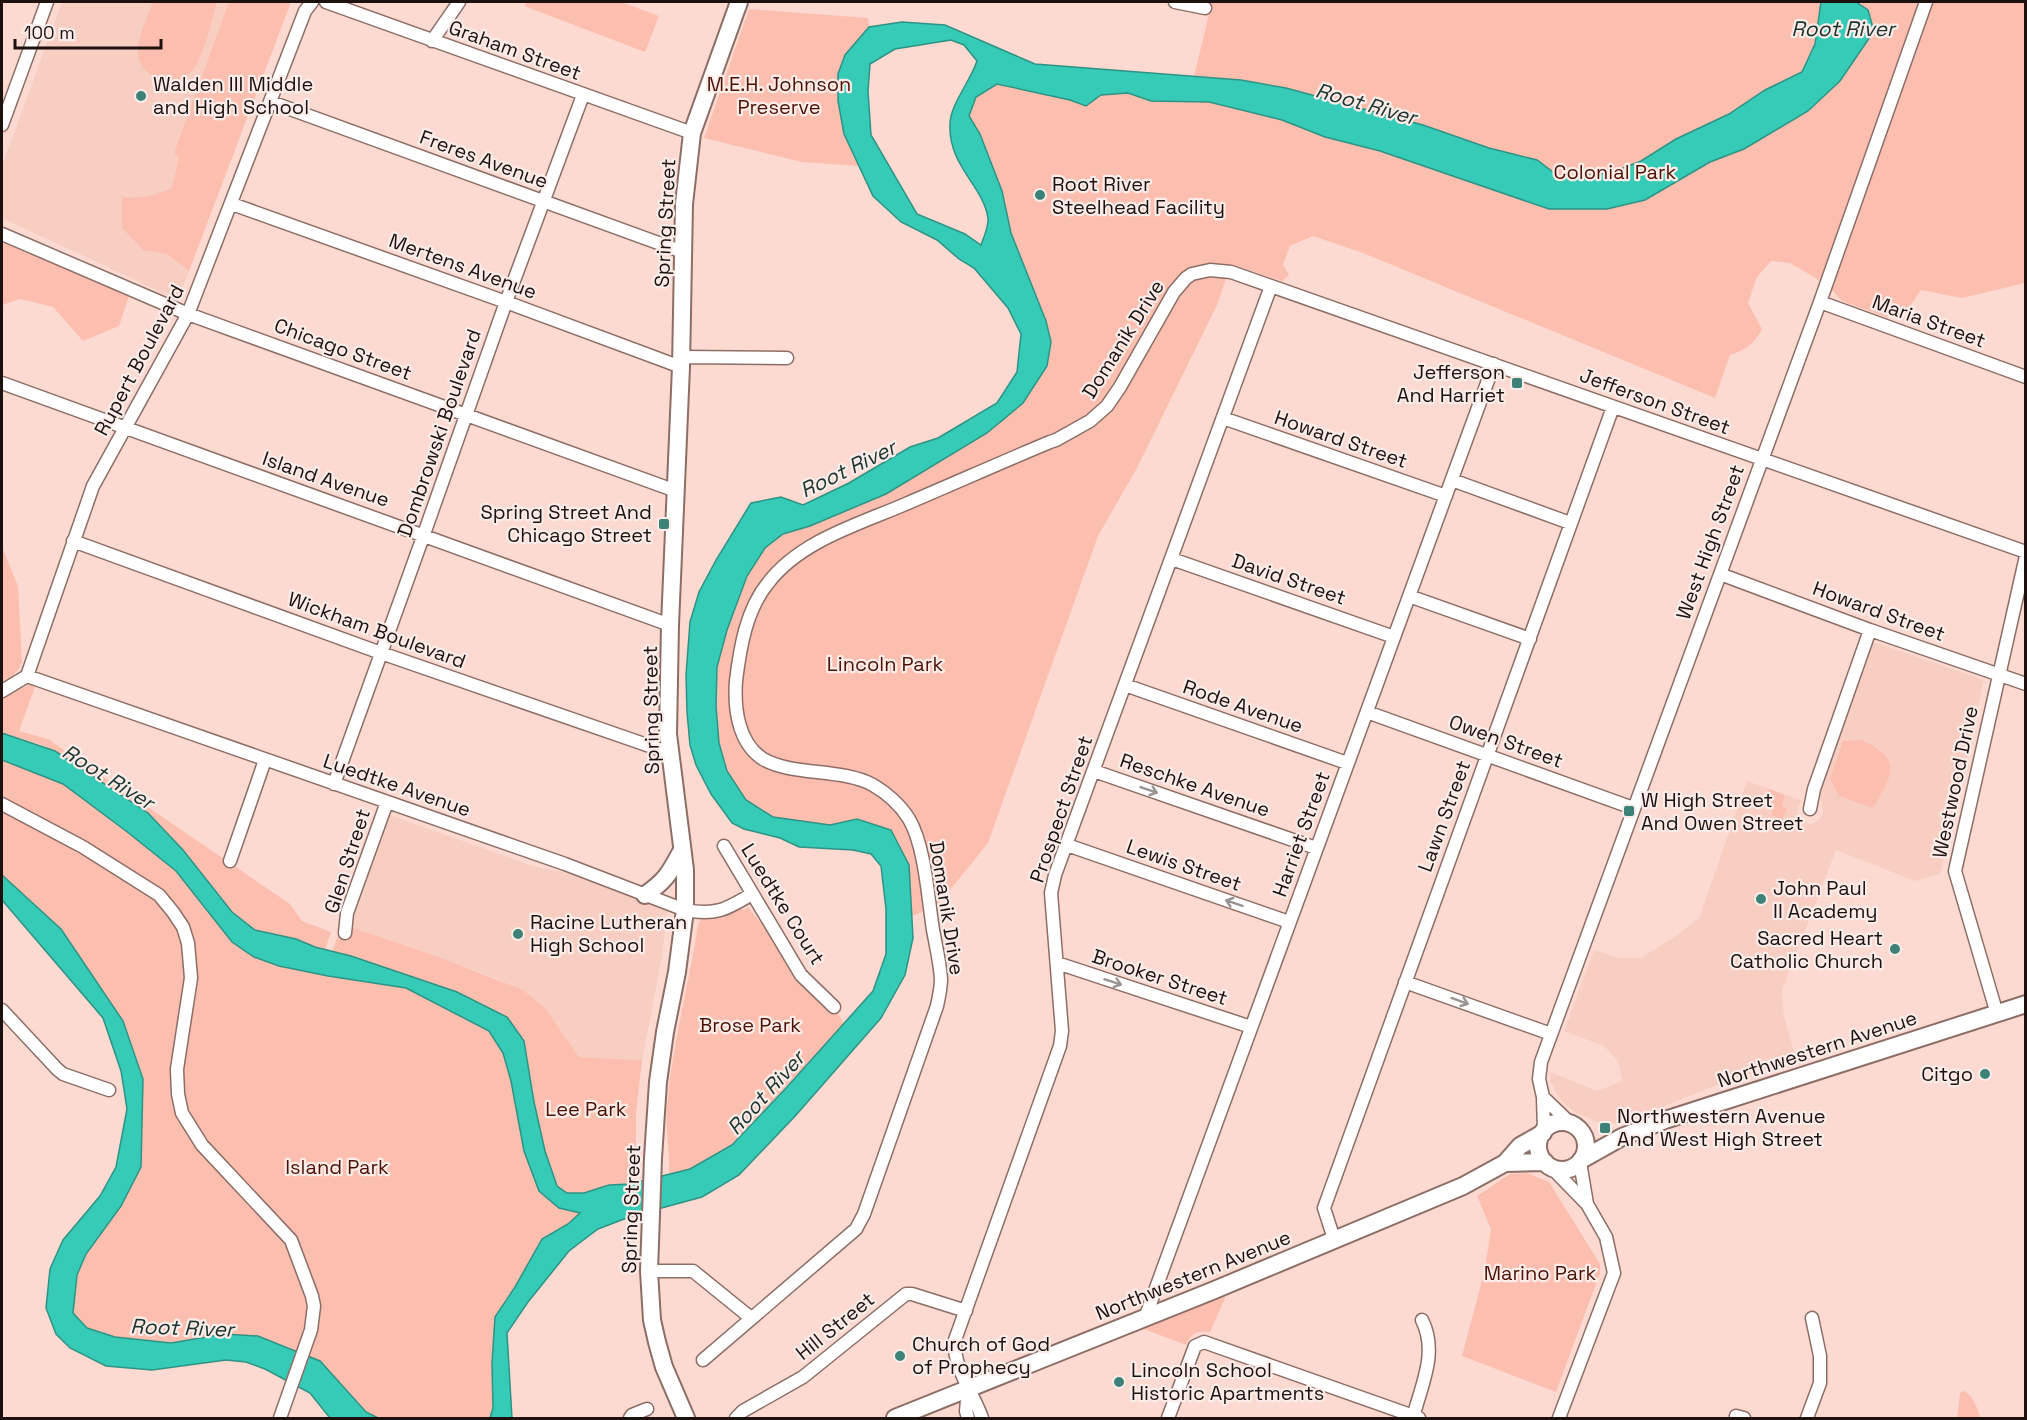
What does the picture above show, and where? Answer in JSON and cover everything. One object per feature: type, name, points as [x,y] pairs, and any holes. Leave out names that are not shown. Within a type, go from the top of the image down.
[{"type":"main road","name":"Spring Street","points":[[687,1418],[667,1375],[657,1342],[652,1320],[649,1271],[653,1158],[660,1061],[677,972],[685,910],[682,850],[670,753],[670,625],[681,362],[684,204],[692,133],[739,2]]},
{"type":"main road","points":[[645,895],[668,876],[682,850]]},
{"type":"main road","name":"Northwestern Avenue","points":[[1581,1161],[1622,1137],[1665,1120],[2025,1004]]},
{"type":"main road","points":[[1556,1123],[1575,1126],[1586,1142],[1586,1150],[1581,1161],[1573,1168],[1566,1170],[1548,1165],[1539,1148],[1544,1132],[1556,1123]]},
{"type":"main road","name":"Northwestern Avenue","points":[[1575,1126],[1594,1134],[1622,1137]]},
{"type":"main road","name":"Northwestern Avenue","points":[[895,1419],[1465,1185],[1505,1163],[1520,1146],[1544,1132]]},
{"type":"main road","name":"Northwestern Avenue","points":[[1505,1163],[1548,1165]]},
{"type":"street","points":[[2,125],[46,2]]},
{"type":"street","name":"Rupert Boulevard","points":[[27,676],[93,486],[188,314],[305,12],[312,2]]},
{"type":"street","name":"Graham Street","points":[[326,2],[692,133]]},
{"type":"street","points":[[432,41],[459,2]]},
{"type":"street","points":[[1175,2],[1205,8]]},
{"type":"street","name":"West High Street","points":[[1544,1132],[1543,1096],[1539,1080],[1551,1034],[1820,302],[1926,2]]},
{"type":"street","name":"Dombrowski Boulevard","points":[[334,784],[506,302],[583,95]]},
{"type":"street","name":"Freres Avenue","points":[[271,102],[683,252]]},
{"type":"street","name":"Mertens Avenue","points":[[232,204],[681,362],[787,358]]},
{"type":"street","name":"Chicago Street","points":[[2,234],[188,314],[676,491]]},
{"type":"street","name":"Domanik Drive","points":[[703,1360],[856,1229],[864,1214],[937,1006],[941,978],[920,848],[910,821],[901,808],[872,785],[853,778],[780,765],[763,759],[748,744],[739,724],[735,705],[739,656],[754,606],[766,584],[799,553],[1056,440],[1100,414],[1120,387],[1174,292],[1192,274],[1220,270],[1271,286]]},
{"type":"street","name":"Jefferson Street","points":[[1271,286],[2025,554]]},
{"type":"street","name":"Prospect Street","points":[[968,1389],[955,1345],[1060,1046],[1062,1031],[1051,893],[1055,875],[1271,286]]},
{"type":"street","name":"Maria Street","points":[[1820,302],[2025,377]]},
{"type":"street","name":"Harriet Street","points":[[1145,1318],[1494,364]]},
{"type":"street","name":"Island Avenue","points":[[2,383],[670,625]]},
{"type":"street","name":"Lawn Street","points":[[1334,1239],[1324,1208],[1613,407]]},
{"type":"street","name":"Howard Street","points":[[1223,418],[1446,496]]},
{"type":"street","points":[[1452,480],[1570,523]]},
{"type":"street","name":"Wickham Boulevard","points":[[73,541],[381,653],[670,753]]},
{"type":"street","name":"Westwood Drive","points":[[1997,1014],[1955,871],[2025,554]]},
{"type":"street","name":"David Street","points":[[1172,559],[1394,637]]},
{"type":"street","name":"Howard Street","points":[[1720,574],[2025,684]]},
{"type":"street","points":[[1409,596],[1530,639]]},
{"type":"street","points":[[1810,809],[1814,789],[1870,630]]},
{"type":"street","points":[[2,691],[27,676]]},
{"type":"street","name":"Luedtke Avenue","points":[[27,676],[565,864],[685,910],[700,913],[718,912],[752,894]]},
{"type":"street","name":"Rode Avenue","points":[[1125,685],[1347,763]]},
{"type":"street","name":"Owen Street","points":[[1366,712],[1633,808]]},
{"type":"street","points":[[230,861],[266,760]]},
{"type":"street","name":"Reschke Avenue","points":[[1094,771],[1316,848]]},
{"type":"street","name":"Glen Street","points":[[345,933],[347,913],[387,802]]},
{"type":"street","points":[[2,804],[83,847],[159,895],[183,927],[188,942],[191,978],[177,1069],[178,1094],[182,1113],[202,1145],[291,1240],[312,1296],[314,1318],[309,1338],[280,1419]]},
{"type":"street","name":"Lewis Street","points":[[1066,845],[1289,922]]},
{"type":"street","name":"Luedtke Court","points":[[724,846],[801,975],[834,1007]]},
{"type":"street","name":"Brooker Street","points":[[1057,963],[1251,1027]]},
{"type":"street","points":[[1405,982],[1551,1034]]},
{"type":"street","points":[[2,1011],[63,1074],[108,1090]]},
{"type":"street","points":[[1543,1096],[1575,1126]]},
{"type":"street","points":[[1581,1161],[1587,1204]]},
{"type":"street","points":[[1548,1165],[1587,1204],[1606,1237],[1614,1273],[1559,1419]]},
{"type":"street","points":[[649,1271],[693,1270],[751,1318]]},
{"type":"street","name":"Hill Street","points":[[736,1419],[743,1411],[803,1377],[906,1294],[966,1311]]},
{"type":"street","points":[[1808,1419],[1820,1383],[1820,1356],[1812,1318]]},
{"type":"street","points":[[1168,1419],[1195,1346],[1199,1343],[1210,1343],[1416,1418],[1429,1359],[1430,1335],[1422,1320]]},
{"type":"street","points":[[968,1389],[966,1411],[968,1419]]},
{"type":"street","points":[[968,1389],[982,1419]]},
{"type":"street","points":[[630,1419],[632,1415],[647,1409]]},
{"type":"shaded area","name":"Walden III Middle and High School","points":[[62,2],[291,2],[178,300],[2,218],[2,166]]},
{"type":"shaded area","name":"John Paul II Academy","points":[[1871,643],[1877,643],[1984,680],[1940,874],[1915,881],[1836,850],[1782,990],[1784,1016],[1796,1059],[1714,1086],[1619,1124],[1600,1123],[1574,1112],[1560,1099],[1550,1081],[1550,1072],[1597,1091],[1622,1081],[1618,1061],[1604,1046],[1564,1031],[1594,950],[1619,958],[1641,958],[1699,918],[1747,781],[1801,800],[1798,809],[1799,816],[1804,823],[1812,824],[1820,819],[1823,812],[1820,790]]},
{"type":"shaded area","name":"Racine Lutheran High School","points":[[390,815],[536,867],[568,873],[667,912],[662,957],[642,1060],[579,1057],[546,1009],[498,979],[350,926]]},
{"type":"green space","points":[[153,2],[217,2],[207,38],[196,65],[185,77],[177,80],[152,76],[145,71],[138,55],[139,42]]},
{"type":"green space","points":[[229,2],[291,2],[189,271],[167,254],[143,250],[122,228],[122,197],[147,196],[172,188],[179,157],[174,153]]},
{"type":"green space","points":[[527,2],[621,2],[659,16],[645,52],[524,6]]},
{"type":"green space","points":[[1212,2],[2025,2],[2025,283],[1962,298],[1921,290],[1908,309],[1886,317],[1842,301],[1814,277],[1790,263],[1771,261],[1757,277],[1748,303],[1762,329],[1749,345],[1730,355],[1715,398],[1363,253],[1313,236],[1290,246],[1283,265],[1289,275],[1282,281],[1231,264],[1217,305],[1137,468],[1098,536],[988,843],[937,906],[912,916],[909,865],[857,819],[830,825],[773,817],[746,800],[727,771],[719,743],[716,706],[717,667],[727,630],[747,576],[765,548],[783,535],[886,494],[987,433],[1035,383],[1047,366],[1051,342],[1046,321],[1011,233],[1002,191],[980,134],[969,116],[976,97],[997,84],[1070,100],[1086,106],[1101,95],[1128,93],[1151,101],[1209,102],[1282,120],[1325,137],[1395,156],[1406,121],[1286,88],[1241,80],[1194,76]]},
{"type":"green space","name":"M.E.H. Johnson Preserve","points":[[749,9],[868,18],[869,27],[845,55],[838,101],[844,134],[859,166],[802,162],[704,138]]},
{"type":"green space","points":[[2,241],[129,296],[119,326],[83,341],[53,307],[20,299],[2,305]]},
{"type":"green space","points":[[2,547],[18,586],[22,662],[17,672],[2,682]]},
{"type":"green space","points":[[36,684],[19,731],[48,739],[290,904],[302,921],[331,932],[325,950],[296,939],[255,930],[232,912],[183,850],[45,746],[2,733],[2,698]]},
{"type":"green space","points":[[1861,740],[1874,747],[1889,761],[1889,777],[1873,808],[1839,796],[1830,779],[1843,741]]},
{"type":"green space","name":"Island Park","points":[[2,760],[63,784],[126,831],[176,871],[232,942],[254,957],[279,966],[328,976],[406,988],[489,1031],[503,1053],[511,1081],[524,1151],[580,1213],[568,1224],[542,1239],[495,1317],[492,1363],[493,1408],[490,1418],[378,1418],[366,1412],[289,1347],[258,1336],[224,1334],[171,1343],[115,1337],[87,1328],[72,1313],[77,1275],[86,1254],[121,1206],[141,1167],[143,1079],[61,929],[2,875]]},
{"type":"green space","points":[[1769,789],[1785,795],[1782,806],[1787,808],[1782,820],[1771,815],[1775,804],[1765,800]]},
{"type":"green space","name":"Brose Park","points":[[748,907],[801,975],[834,1007],[844,1024],[732,1145],[690,1169],[669,1174],[667,1115],[669,1083],[698,925],[701,919],[706,917],[723,918],[738,908],[744,910]]},
{"type":"green space","name":"Lee Park","points":[[343,924],[444,959],[523,990],[546,1009],[579,1057],[642,1060],[636,1113],[636,1182],[609,1185],[584,1193],[567,1193],[557,1186],[545,1151],[524,1041],[351,956],[332,951]]},
{"type":"green space","name":"Marino Park","points":[[1527,1173],[1549,1182],[1600,1264],[1600,1273],[1556,1392],[1462,1356],[1485,1269],[1491,1229],[1477,1196],[1510,1174]]},
{"type":"green space","points":[[1226,1296],[1210,1332],[1195,1333],[1186,1345],[1144,1329]]},
{"type":"green space","points":[[1963,1391],[1972,1399],[1981,1418],[1957,1418],[1960,1393]]},
{"type":"water","name":"Root River","points":[[1821,2],[1856,2],[1868,10],[1874,31],[1840,81],[1808,111],[1744,149],[1710,162],[1645,200],[1607,209],[1549,209],[1380,151],[1325,137],[1282,120],[1209,102],[1151,101],[1128,93],[1101,95],[1086,106],[1070,100],[997,84],[976,97],[969,116],[980,134],[1002,191],[1011,233],[1046,321],[1051,342],[1047,366],[1023,403],[987,433],[886,494],[810,526],[783,534],[765,548],[747,576],[727,630],[717,667],[716,706],[719,743],[727,771],[746,800],[773,817],[830,825],[857,819],[891,830],[909,865],[913,938],[905,975],[881,1018],[797,1114],[739,1175],[702,1197],[632,1216],[598,1229],[569,1251],[528,1302],[507,1333],[512,1418],[490,1418],[493,1408],[492,1363],[495,1317],[542,1239],[568,1224],[580,1213],[559,1208],[539,1191],[524,1151],[511,1081],[503,1053],[489,1031],[406,988],[328,976],[279,966],[254,957],[232,942],[176,871],[126,831],[63,784],[2,760],[2,733],[55,751],[148,813],[183,850],[232,912],[255,930],[296,939],[457,992],[507,1017],[524,1041],[545,1151],[557,1186],[567,1193],[584,1193],[609,1185],[630,1184],[690,1169],[732,1145],[787,1087],[873,991],[886,954],[886,909],[881,866],[871,854],[853,850],[799,847],[780,838],[744,829],[732,823],[711,794],[696,765],[690,745],[686,675],[690,622],[699,592],[751,503],[781,497],[803,505],[849,483],[910,447],[938,438],[997,403],[1017,372],[1021,334],[1008,308],[974,268],[959,259],[937,240],[901,222],[873,196],[844,134],[838,101],[838,74],[845,55],[869,27],[902,22],[945,25],[1035,64],[1241,80],[1286,88],[1423,125],[1489,148],[1537,160],[1561,178],[1611,173],[1641,161],[1676,139],[1729,114],[1765,90],[1802,72],[1815,44]],"holes":[[[951,40],[964,45],[977,61],[953,109],[950,124],[951,139],[954,152],[985,206],[988,221],[981,245],[965,234],[917,214],[871,135],[868,91],[870,64],[895,49]]]},
{"type":"water","name":"Root River","points":[[2,875],[61,929],[123,1021],[143,1079],[141,1167],[121,1206],[86,1254],[77,1275],[73,1313],[87,1328],[115,1337],[171,1343],[224,1334],[258,1336],[320,1361],[366,1412],[378,1418],[330,1418],[310,1393],[265,1369],[246,1362],[226,1360],[152,1370],[106,1366],[70,1348],[56,1334],[46,1308],[50,1269],[63,1240],[100,1196],[116,1167],[127,1109],[121,1071],[103,1018],[2,900]]},
{"type":"place","name":"Walden III Middle and High School","points":[[141,96]]},
{"type":"place","name":"Root River Steelhead Facility","points":[[1040,195]]},
{"type":"place","name":"Jefferson And Harriet","points":[[1517,383]]},
{"type":"place","name":"Spring Street And Chicago Street","points":[[664,524]]},
{"type":"place","name":"W High Street And Owen Street","points":[[1629,811]]},
{"type":"place","name":"John Paul II Academy","points":[[1761,899]]},
{"type":"place","name":"Racine Lutheran High School","points":[[518,934]]},
{"type":"place","name":"Sacred Heart Catholic Church","points":[[1895,949]]},
{"type":"place","name":"Citgo","points":[[1985,1074]]},
{"type":"place","name":"Northwestern Avenue And West High Street","points":[[1605,1128]]},
{"type":"place","name":"Church of God of Prophecy","points":[[900,1356]]},
{"type":"place","name":"Lincoln School Historic Apartments","points":[[1119,1382]]},
{"type":"park label","name":"Colonial Park","points":[[1615,172]]},
{"type":"park label","name":"Lincoln Park","points":[[885,664]]}]
